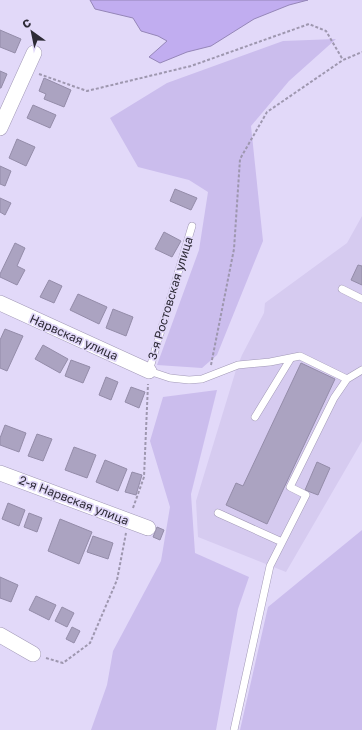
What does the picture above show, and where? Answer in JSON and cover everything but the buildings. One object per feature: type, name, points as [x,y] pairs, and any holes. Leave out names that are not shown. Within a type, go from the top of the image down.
[{"type":"street","points":[[0,128],[34,53]]},
{"type":"street","name":"Нарвская улица","points":[[0,303],[149,371]]},
{"type":"street","name":"2-я Нарвская улица","points":[[0,472],[148,528]]},
{"type":"street","points":[[0,635],[33,654]]},
{"type":"lane","name":"3-я Ростовская улица","points":[[149,371],[192,226]]},
{"type":"lane","points":[[342,289],[362,299]]},
{"type":"lane","points":[[149,371],[170,378],[189,380],[202,379],[238,365],[270,362],[300,356],[346,379]]},
{"type":"lane","points":[[255,417],[291,358]]},
{"type":"lane","points":[[234,730],[270,566],[306,495],[290,487],[334,398],[346,379],[362,370]]},
{"type":"lane","points":[[218,513],[282,542]]},
{"type":"path","points":[[24,75],[35,73],[87,91],[191,66],[308,24],[326,31],[343,60]]},
{"type":"path","points":[[206,368],[212,364],[234,249],[240,159],[267,112],[343,60],[362,52]]},
{"type":"path","points":[[33,654],[63,663],[90,644],[117,580],[129,521],[144,478],[149,371]]},
{"type":"shaded area","points":[[90,0],[308,0],[289,5],[254,19],[211,46],[187,52],[160,63],[149,57],[167,41],[158,36],[141,31],[133,18],[95,9]]},
{"type":"shaded area","points":[[336,39],[289,81],[251,126],[263,241],[217,355],[202,368],[157,365],[199,250],[208,192],[189,180],[138,167],[110,118],[167,83],[283,41]]},
{"type":"shaded area","points":[[362,216],[362,441],[286,572],[198,537],[196,501],[236,370],[242,355],[264,313],[265,303],[347,243]]},
{"type":"shaded area","points":[[217,390],[191,494],[195,553],[249,577],[238,609],[216,730],[91,730],[107,685],[113,651],[161,561],[170,507],[150,441],[163,397]]},
{"type":"shaded area","points":[[362,530],[362,730],[240,730],[268,607]]}]
